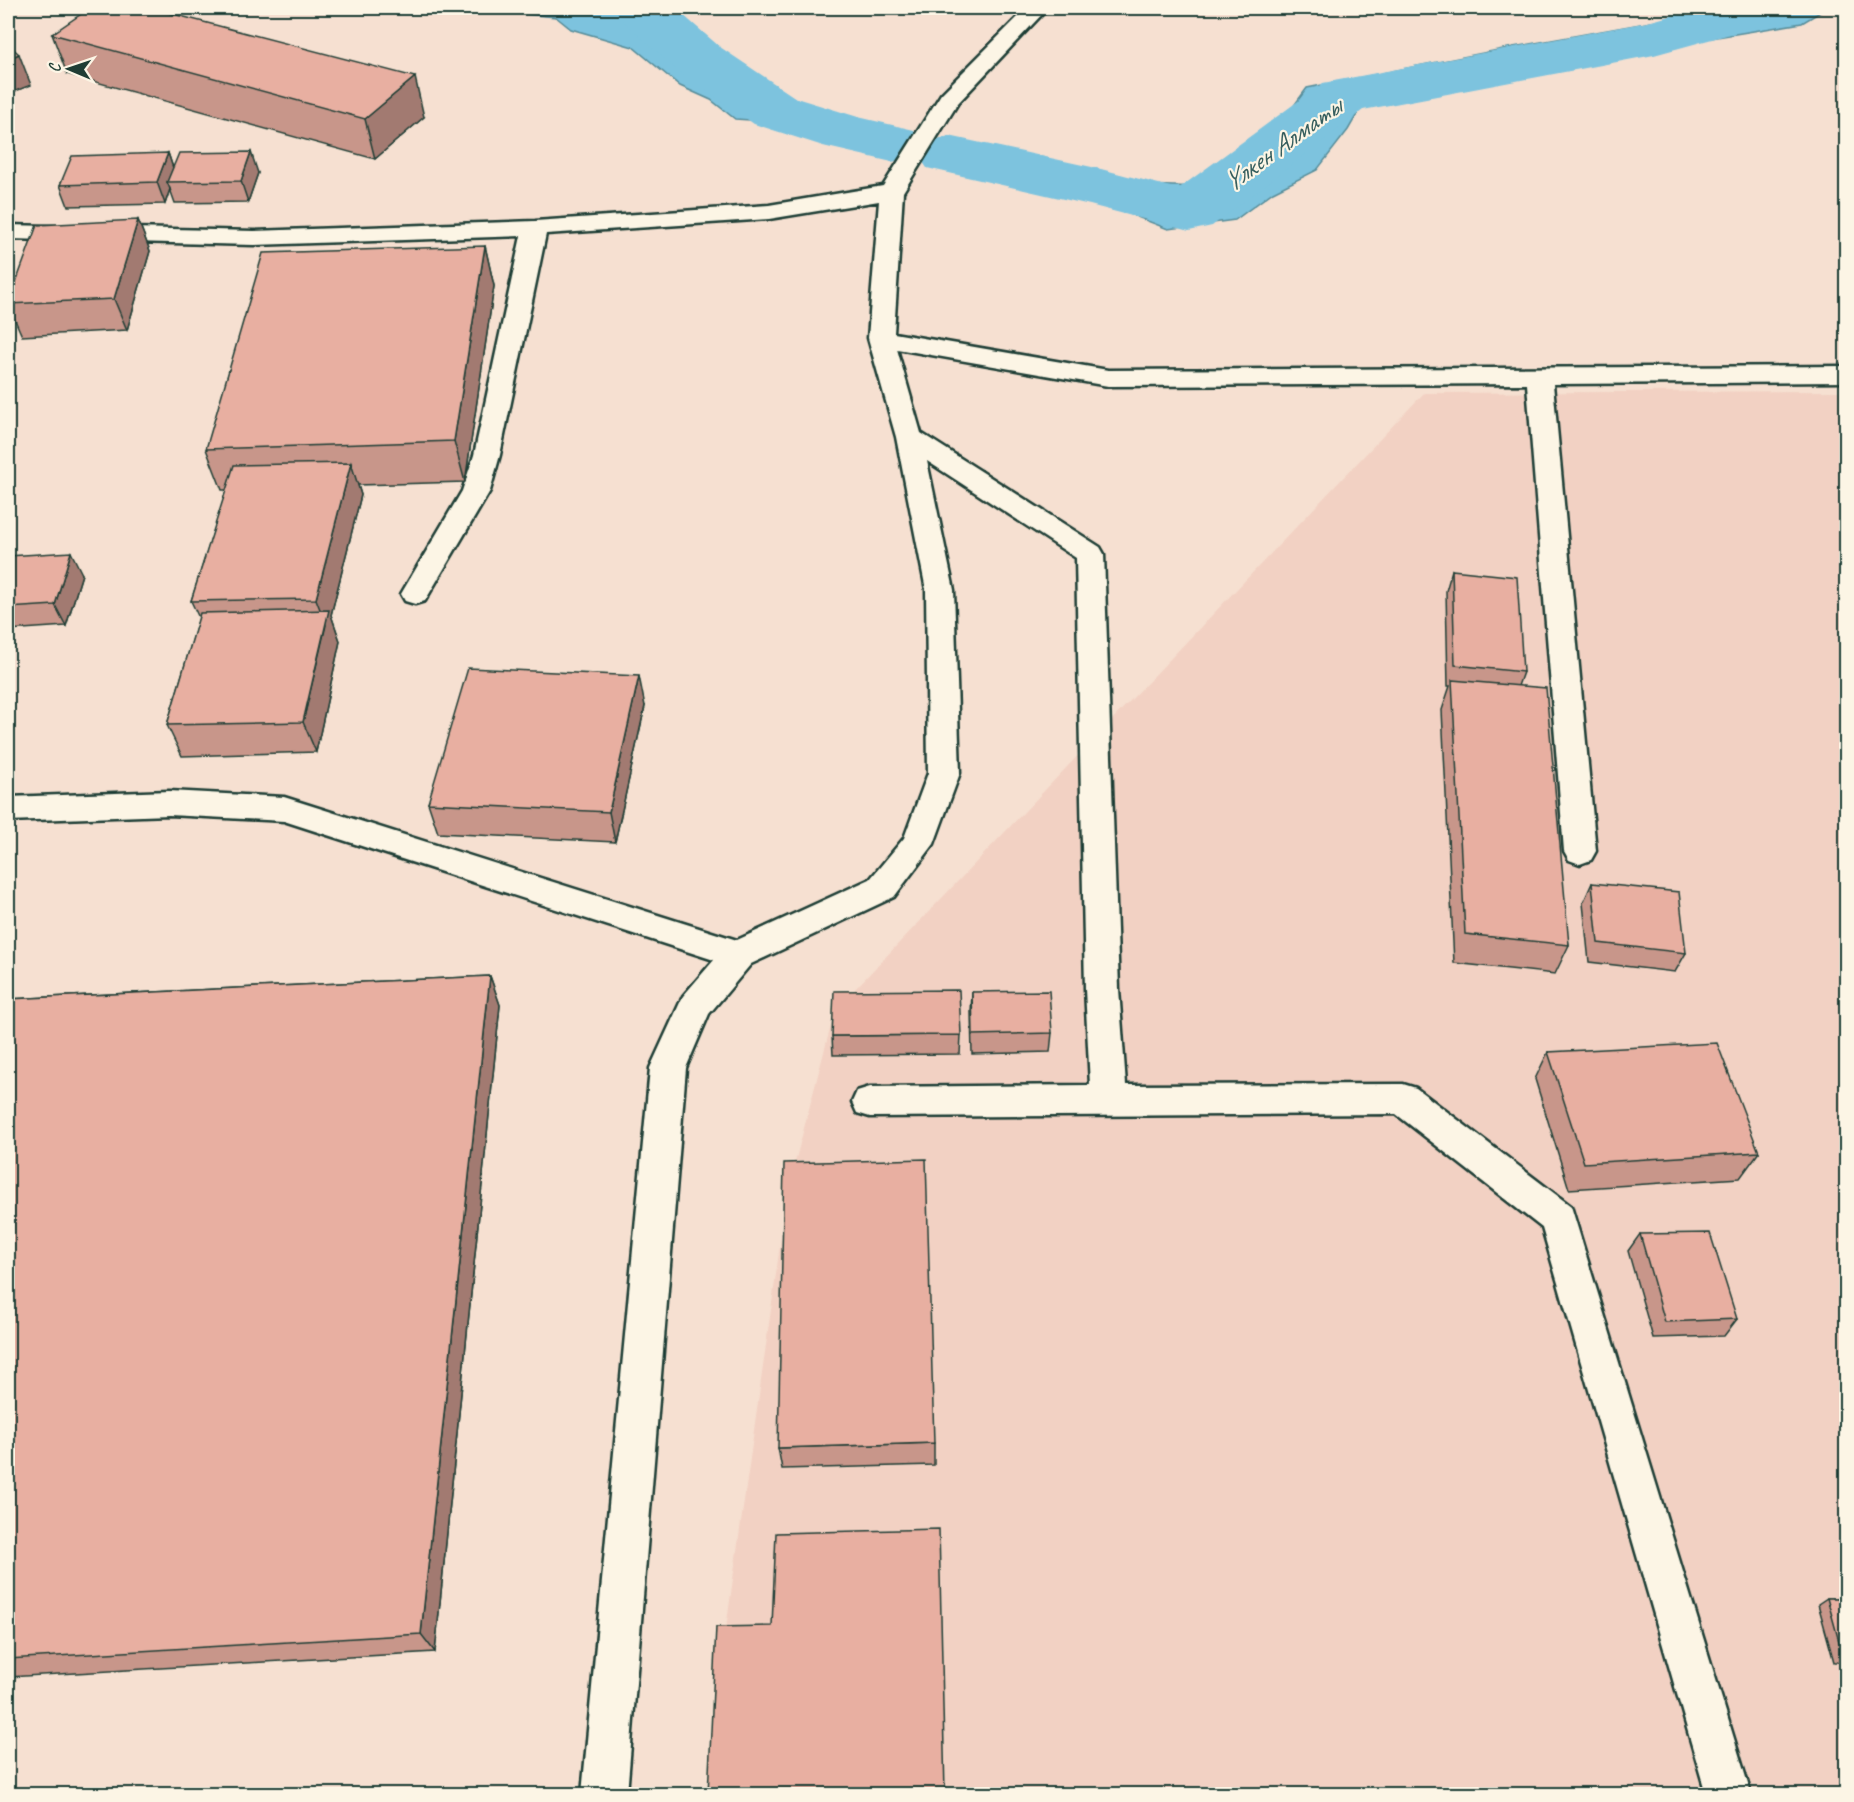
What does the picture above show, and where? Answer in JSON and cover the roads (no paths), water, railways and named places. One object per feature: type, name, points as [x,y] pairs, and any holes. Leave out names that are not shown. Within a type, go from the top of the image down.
[{"type":"street","points":[[605,1794],[668,1068],[695,1006],[739,954],[882,888],[918,844],[944,773],[940,590],[909,437],[880,338],[891,192],[950,99],[1038,8]]},
{"type":"street","points":[[8,231],[254,238],[535,228],[769,212],[891,192]]},
{"type":"street","points":[[415,594],[476,491],[487,455],[535,228]]},
{"type":"street","points":[[880,338],[1108,378],[1846,374]]},
{"type":"street","points":[[1539,376],[1580,851]]},
{"type":"street","points":[[909,437],[1090,554],[1102,989],[1108,1101]]},
{"type":"street","points":[[8,808],[169,803],[284,809],[739,954]]},
{"type":"street","points":[[870,1102],[1403,1099],[1558,1218],[1729,1794]]},
{"type":"water","points":[[474,8],[667,8],[673,19],[691,35],[734,58],[782,98],[765,121],[735,119],[711,100],[680,86],[633,47],[571,29],[556,17]]},
{"type":"water","name":"Үлкен Алматы","points":[[1706,8],[1827,8],[1802,23],[1699,40],[1481,84],[1397,85],[1366,99],[1348,130],[1317,170],[1273,192],[1235,220],[1168,229],[1088,198],[1088,172],[1142,185],[1204,187],[1246,170],[1307,88],[1668,19]]},
{"type":"waterway","name":"Үлкен Алматы","points":[[642,8],[699,59],[775,111],[845,133],[892,143]]},
{"type":"waterway","name":"Үлкен Алматы","points":[[949,155],[1101,188],[1189,212],[1344,96],[1654,38],[1761,8]]}]
